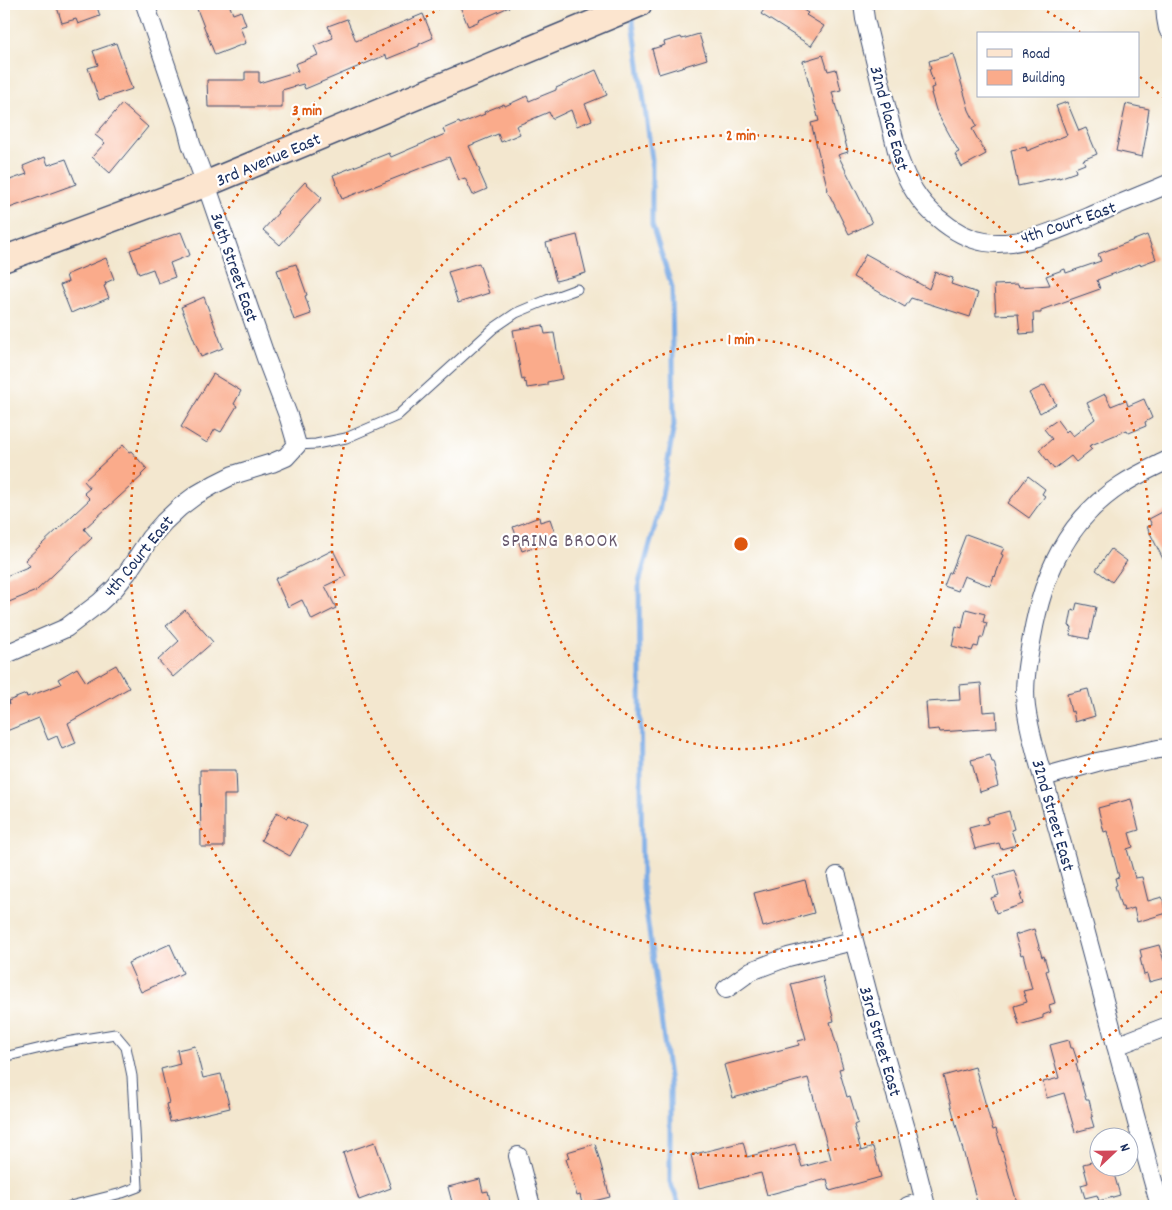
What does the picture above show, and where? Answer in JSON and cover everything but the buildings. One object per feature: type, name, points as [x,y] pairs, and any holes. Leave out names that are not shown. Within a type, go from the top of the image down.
[{"type":"street","name":"36th Street East","points":[[145,4],[191,144],[297,444]]},
{"type":"street","name":"3rd Avenue East","points":[[4,259],[206,184],[639,4]]},
{"type":"street","name":"32nd Place East","points":[[863,4],[897,150],[906,178],[917,196],[931,212],[966,237]]},
{"type":"street","points":[[1165,4],[1168,29]]},
{"type":"street","name":"4th Court East","points":[[966,237],[986,242],[1028,239],[1067,226],[1168,184]]},
{"type":"street","name":"4th Court East","points":[[4,655],[66,628],[100,603],[127,573],[150,538],[185,503],[214,484],[286,457],[297,444]]},
{"type":"street","name":"32nd Street East","points":[[1160,1206],[1074,885],[1034,746],[1026,706],[1026,684],[1035,621],[1046,581],[1054,562],[1075,526],[1104,496],[1140,473],[1163,463]]},
{"type":"street","points":[[1043,777],[1097,762],[1168,748]]},
{"type":"street","name":"33rd Street East","points":[[837,876],[853,941],[908,1136],[919,1205]]},
{"type":"street","points":[[726,989],[761,967],[788,957],[853,941]]},
{"type":"street","points":[[1116,1046],[1168,1026]]},
{"type":"street","points":[[518,1156],[531,1206]]},
{"type":"lane","points":[[297,444],[316,444],[346,438],[397,416],[494,328],[516,313],[576,289]]},
{"type":"lane","points":[[4,1057],[66,1042],[115,1034],[126,1047],[132,1076],[138,1187],[70,1206]]},
{"type":"waterway","points":[[632,14],[652,159],[652,225],[672,287],[674,425],[659,512],[639,583],[642,881],[670,1084],[670,1182],[680,1206]]},
{"type":"district","name":"SPRING BROOK","points":[[560,539]]}]
